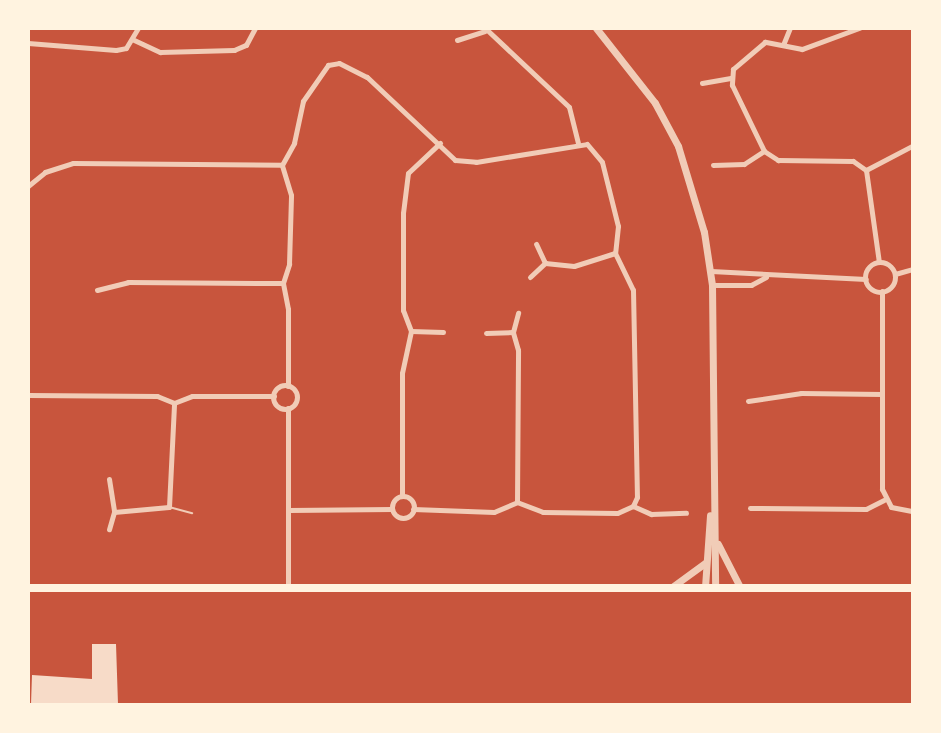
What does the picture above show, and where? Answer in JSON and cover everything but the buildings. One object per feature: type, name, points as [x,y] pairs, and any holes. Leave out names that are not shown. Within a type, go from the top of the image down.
[{"type":"main road","points":[[28,588],[912,588]]},
{"type":"street","points":[[28,43],[116,50],[134,40],[138,28]]},
{"type":"street","points":[[134,40],[160,52],[234,50],[246,45],[255,28]]},
{"type":"street","points":[[596,28],[644,88],[678,146],[693,187],[711,271],[712,510],[705,563],[705,587]]},
{"type":"street","points":[[783,45],[790,28]]},
{"type":"street","points":[[702,83],[731,78],[757,46],[783,45],[802,49],[859,28]]},
{"type":"street","points":[[458,40],[485,30],[569,107],[578,143]]},
{"type":"street","points":[[288,587],[288,408],[297,398],[288,386],[288,309],[283,283],[289,264],[291,195],[282,165],[294,143],[303,101],[319,74],[339,63],[367,77],[440,143],[454,160],[476,162],[578,143],[595,150],[602,162],[618,226],[615,253],[633,290],[638,497],[633,506],[617,513],[543,512],[518,502],[494,512],[413,509],[402,518],[392,509],[289,510]]},
{"type":"street","points":[[731,78],[764,151],[778,160],[853,161],[866,170],[879,262],[895,274]]},
{"type":"street","points":[[392,509],[402,496],[402,373],[411,331],[403,310],[408,173],[440,143]]},
{"type":"street","points":[[866,170],[912,146]]},
{"type":"street","points":[[713,165],[744,164],[764,151]]},
{"type":"street","points":[[28,186],[45,172],[73,163],[282,165]]},
{"type":"street","points":[[536,244],[545,263]]},
{"type":"street","points":[[530,276],[545,263],[574,266],[615,253]]},
{"type":"street","points":[[866,279],[869,267],[879,262]]},
{"type":"street","points":[[895,274],[912,269]]},
{"type":"street","points":[[711,271],[751,271],[766,277],[866,279],[882,291]]},
{"type":"street","points":[[882,291],[892,286],[895,274]]},
{"type":"street","points":[[712,285],[751,285],[766,277]]},
{"type":"street","points":[[97,290],[128,282],[283,283]]},
{"type":"street","points":[[882,291],[884,500]]},
{"type":"street","points":[[518,313],[513,332],[518,350],[518,502]]},
{"type":"street","points":[[411,331],[443,332]]},
{"type":"street","points":[[486,333],[513,332]]},
{"type":"street","points":[[28,395],[157,396],[174,403],[192,396],[274,396],[288,386]]},
{"type":"street","points":[[748,401],[801,393],[882,394]]},
{"type":"street","points":[[274,396],[278,406],[288,408]]},
{"type":"street","points":[[114,512],[169,507],[174,403]]},
{"type":"street","points":[[109,479],[114,512],[109,529]]},
{"type":"street","points":[[402,496],[412,501],[413,509]]},
{"type":"street","points":[[750,508],[866,509],[884,500]]},
{"type":"street","points":[[884,500],[901,511],[912,510]]},
{"type":"street","points":[[633,506],[651,514],[686,513]]},
{"type":"street","points":[[712,510],[716,536],[716,587]]},
{"type":"street","points":[[716,536],[740,587]]},
{"type":"street","points":[[672,587],[705,563]]},
{"type":"lane","points":[[169,507],[192,513]]}]
